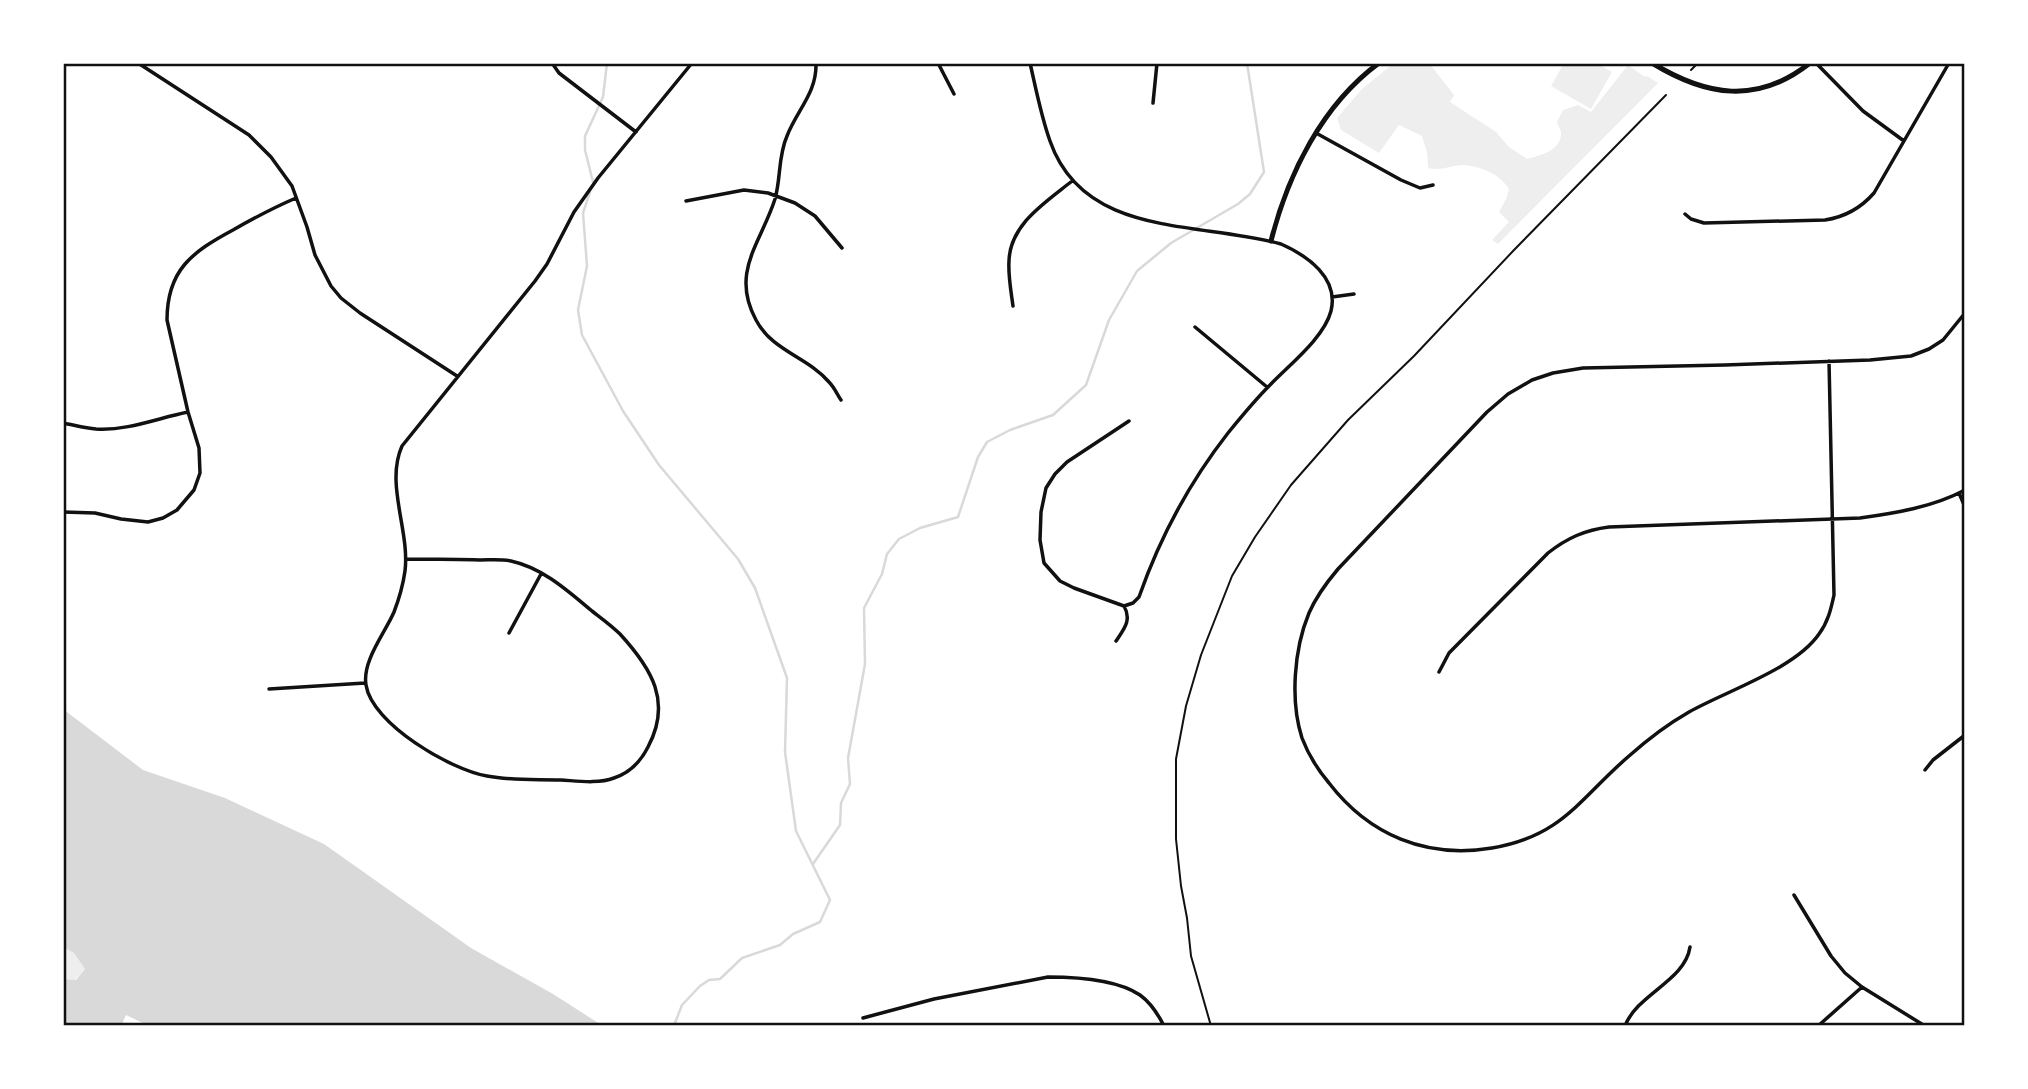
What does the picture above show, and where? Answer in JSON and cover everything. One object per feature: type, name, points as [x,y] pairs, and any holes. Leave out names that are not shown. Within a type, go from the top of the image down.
[{"type":"street","points":[[138,63],[249,135],[279,166],[296,198],[319,266],[341,298],[457,376]]},
{"type":"street","points":[[552,63],[559,74],[636,132]]},
{"type":"street","points":[[406,559],[501,560],[521,564],[553,579],[618,632],[642,661],[655,686],[659,703],[657,730],[639,761],[626,773],[610,780],[489,777],[442,759],[388,724],[373,703],[365,683],[370,659],[399,599],[406,559],[396,480],[398,454],[406,439],[523,297],[550,257],[574,212],[598,178],[692,63]]},
{"type":"street","points":[[816,63],[813,88],[783,146],[775,197],[748,261],[747,283],[752,312],[767,336],[830,382],[841,400]]},
{"type":"street","points":[[938,63],[954,94]]},
{"type":"street","points":[[1030,63],[1050,142],[1072,181],[1095,200],[1125,215],[1149,221],[1271,242],[1291,248],[1317,267],[1328,283],[1332,297],[1328,319],[1317,336],[1267,387],[1228,433],[1188,489],[1162,539],[1139,597],[1124,606],[1060,581],[1044,563],[1040,540],[1041,512],[1046,488],[1055,474],[1067,462],[1129,421]]},
{"type":"street","points":[[1153,103],[1157,63]]},
{"type":"street","points":[[1271,242],[1280,206],[1316,132],[1362,76],[1379,63]]},
{"type":"street","points":[[1652,63],[1697,86],[1735,91],[1771,86],[1813,63],[1863,111],[1904,141]]},
{"type":"street","points":[[1685,215],[1704,223],[1837,218],[1854,211],[1868,200],[1881,182],[1949,63]]},
{"type":"street","points":[[1316,132],[1401,180],[1420,188],[1433,185]]},
{"type":"street","points":[[1013,306],[1009,262],[1016,235],[1026,220],[1072,181]]},
{"type":"street","points":[[686,201],[744,190],[760,191],[795,203],[816,216],[842,247]]},
{"type":"street","points":[[63,512],[95,513],[148,522],[177,510],[194,490],[200,473],[199,448],[167,320],[167,306],[177,275],[201,248],[296,198]]},
{"type":"street","points":[[1332,297],[1354,294]]},
{"type":"street","points":[[1829,361],[1834,595],[1829,616],[1811,644],[1786,663],[1687,713],[1628,756],[1560,821],[1524,840],[1468,850],[1423,847],[1403,841],[1370,823],[1349,806],[1322,775],[1302,736],[1294,691],[1300,643],[1308,615],[1320,592],[1338,569],[1508,394],[1539,377],[1568,369],[1911,356],[1944,340],[1965,313]]},
{"type":"street","points":[[1195,327],[1267,387]]},
{"type":"street","points":[[63,423],[105,429],[136,425],[188,412]]},
{"type":"street","points":[[1439,672],[1448,653],[1534,566],[1557,546],[1576,535],[1609,527],[1860,519],[1930,504],[1965,490]]},
{"type":"street","points":[[1959,493],[1965,507]]},
{"type":"street","points":[[509,633],[541,574]]},
{"type":"street","points":[[1116,641],[1128,623],[1124,606]]},
{"type":"street","points":[[269,689],[365,683]]},
{"type":"street","points":[[1926,770],[1933,760],[1965,735]]},
{"type":"street","points":[[1794,895],[1837,965],[1862,987],[1925,1026]]},
{"type":"street","points":[[1625,1026],[1643,1001],[1684,964],[1690,947]]},
{"type":"street","points":[[863,1018],[934,999],[1048,977],[1065,977],[1093,980],[1132,991],[1152,1007],[1164,1026]]},
{"type":"street","points":[[1818,1026],[1862,987]]},
{"type":"path","points":[[1692,70],[1698,63]]},
{"type":"path","points":[[1211,1026],[1191,956],[1181,886],[1176,839],[1176,759],[1186,706],[1201,655],[1233,576],[1255,537],[1291,485],[1348,420],[1414,356],[1667,95]]},
{"type":"shaded area","points":[[1394,63],[1429,63],[1454,95],[1450,102],[1496,132],[1509,147],[1527,159],[1549,151],[1558,144],[1561,133],[1557,122],[1563,110],[1578,105],[1591,112],[1628,65],[1658,83],[1498,244],[1492,240],[1509,222],[1499,212],[1509,189],[1495,175],[1468,165],[1428,168],[1422,136],[1399,125],[1379,153],[1341,130],[1337,118],[1362,89]]},
{"type":"shaded area","points":[[1564,63],[1596,63],[1612,72],[1591,109],[1551,86]]},
{"type":"shaded area","points":[[63,709],[143,770],[225,798],[324,844],[471,948],[553,994],[603,1026],[149,1026],[126,1015],[121,1026],[63,1026],[63,979],[76,980],[85,969],[74,953],[63,947]]},
{"type":"shaded area","points":[[63,947],[74,953],[85,969],[75,980],[63,979]]},
{"type":"waterway","points":[[593,182],[585,150],[585,136],[603,97],[607,63]]},
{"type":"waterway","points":[[813,864],[840,825],[841,803],[850,784],[848,758],[865,664],[864,608],[882,574],[887,554],[899,539],[920,528],[958,517],[978,457],[987,442],[1010,430],[1053,415],[1086,385],[1109,320],[1137,271],[1171,243],[1238,204],[1250,194],[1264,172],[1247,63]]},
{"type":"waterway","points":[[590,192],[583,213],[587,266],[578,310],[582,335],[623,411],[659,465],[738,559],[755,588],[787,678],[785,752],[796,831],[830,900],[820,922],[793,934],[780,945],[742,958],[720,979],[709,980],[700,986],[682,1005],[676,1026]]}]
